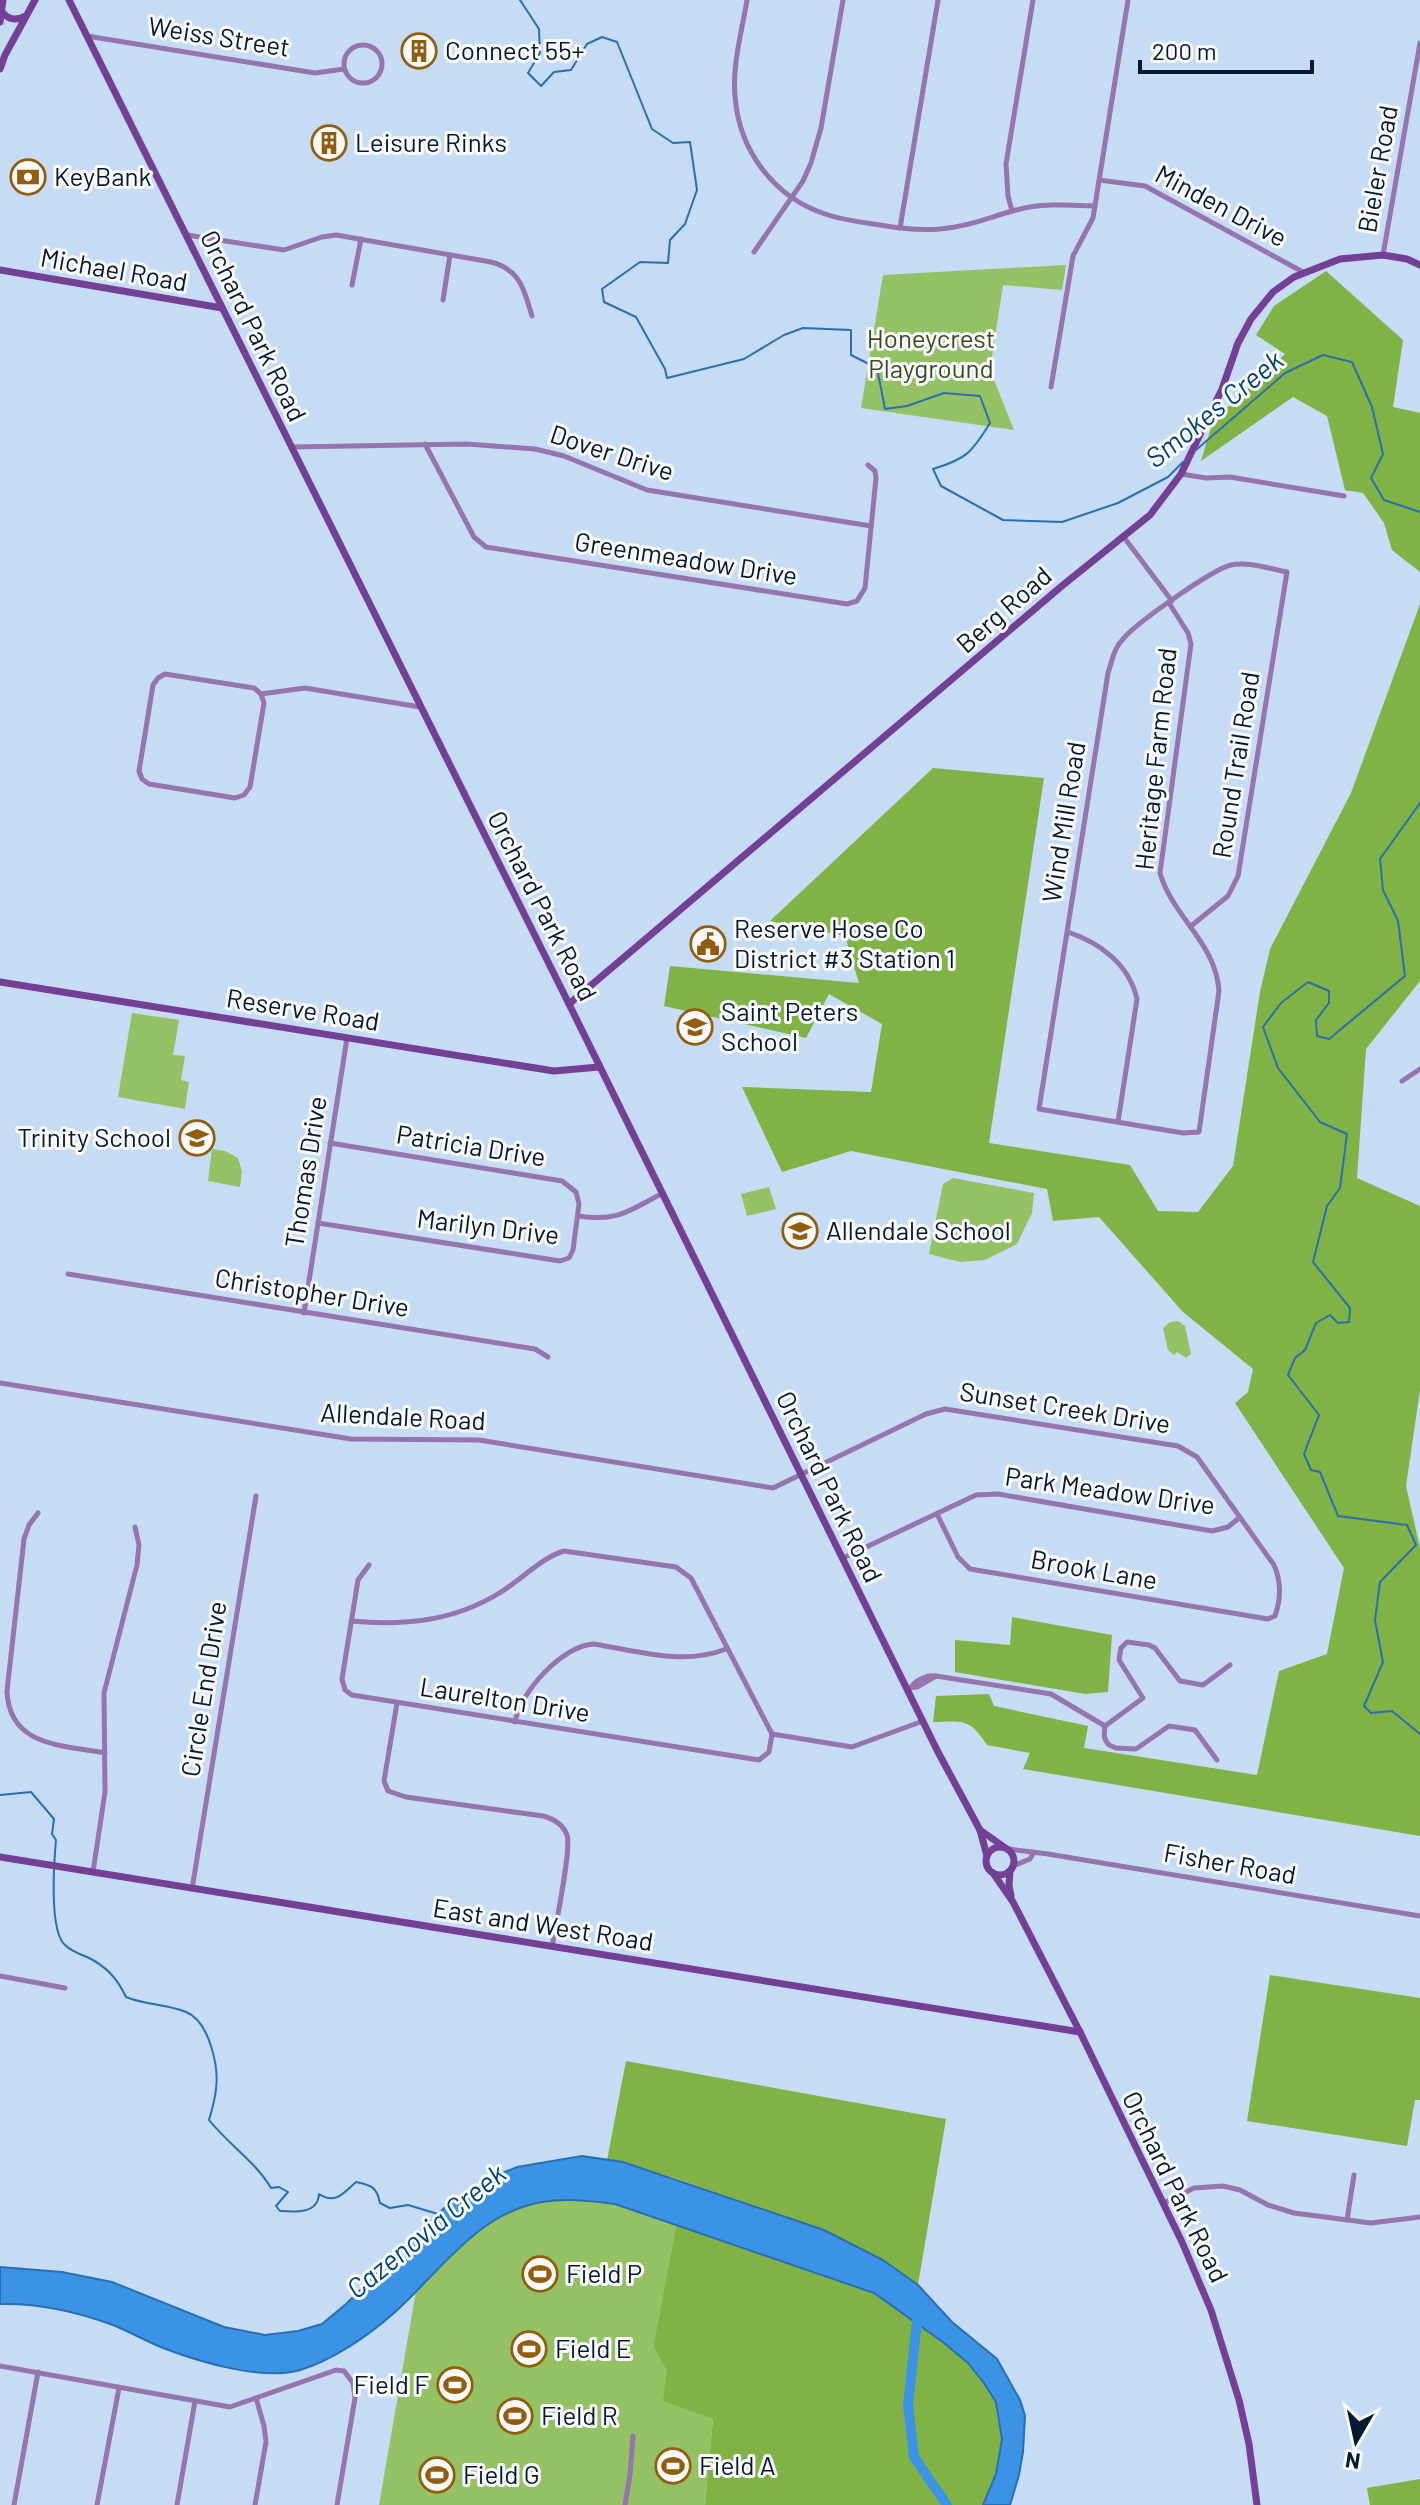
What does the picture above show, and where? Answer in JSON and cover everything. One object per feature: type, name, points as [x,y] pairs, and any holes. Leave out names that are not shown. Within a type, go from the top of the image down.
[{"type":"street","points":[[0,22],[3,0]]},
{"type":"street","points":[[0,69],[35,0]]},
{"type":"street","points":[[747,0],[734,84],[739,122],[746,144],[757,163],[791,198],[827,215],[929,230],[957,228],[1040,206],[1095,206]]},
{"type":"street","points":[[754,252],[808,170],[816,149],[843,0]]},
{"type":"street","points":[[900,228],[938,0]]},
{"type":"street","points":[[1012,211],[1006,164],[1033,0]]},
{"type":"street","points":[[1051,387],[1071,264],[1076,248],[1090,225],[1095,206],[1128,0]]},
{"type":"street","name":"Orchard Park Road","points":[[68,2],[801,1475],[910,1687],[923,1721],[980,1830],[987,1856]]},
{"type":"street","points":[[1,11],[11,19],[26,16]]},
{"type":"street","name":"Weiss Street","points":[[86,36],[315,73],[344,69]]},
{"type":"street","name":"Bieler Road","points":[[1383,255],[1420,43]]},
{"type":"street","name":"Weiss Street","points":[[357,46],[372,47],[381,58],[379,73],[368,82],[353,80],[344,69],[346,55],[357,46]]},
{"type":"street","name":"Minden Drive","points":[[1099,180],[1145,186],[1303,272]]},
{"type":"street","points":[[186,234],[276,250],[293,248],[330,235],[491,262],[511,270],[520,281],[532,316]]},
{"type":"street","points":[[352,285],[361,239]]},
{"type":"street","points":[[443,300],[450,255]]},
{"type":"street","name":"Berg Road","points":[[569,1004],[1150,515],[1181,474],[1222,389],[1244,331],[1273,292],[1303,272],[1340,259],[1383,255],[1407,259],[1420,265]]},
{"type":"street","name":"Michael Road","points":[[0,270],[222,308]]},
{"type":"street","name":"Greenmeadow Drive","points":[[425,444],[474,537],[482,545],[847,604],[857,601],[864,593],[876,478],[875,471],[868,465]]},
{"type":"street","name":"Dover Drive","points":[[290,447],[489,444],[535,449],[564,456],[647,490],[871,526]]},
{"type":"street","points":[[1181,474],[1206,478],[1230,477],[1344,496]]},
{"type":"street","name":"Heritage Farm Road","points":[[1118,1122],[1183,1133],[1199,1132],[1219,991],[1218,974],[1205,947],[1165,889],[1160,873],[1191,644],[1170,602],[1123,536]]},
{"type":"street","name":"Wind Mill Road","points":[[1118,1122],[1039,1109],[1108,673],[1115,650],[1129,633],[1170,602],[1216,570],[1235,563],[1287,572],[1276,640]]},
{"type":"street","name":"Round Trail Road","points":[[1191,926],[1228,896],[1238,876],[1276,640]]},
{"type":"street","points":[[261,694],[264,703],[250,787],[244,795],[235,798],[149,784],[142,779],[139,771],[153,685],[165,674],[254,688],[261,694],[305,688],[420,707]]},
{"type":"street","points":[[1068,932],[1092,941],[1106,951],[1134,985],[1137,999],[1118,1122]]},
{"type":"street","name":"Reserve Road","points":[[0,982],[554,1071],[599,1067]]},
{"type":"street","name":"Thomas Drive","points":[[304,1313],[347,1038]]},
{"type":"street","points":[[1402,1081],[1420,1069]]},
{"type":"street","name":"Patricia Drive","points":[[330,1143],[562,1181],[576,1192],[578,1216]]},
{"type":"street","name":"Marilyn Drive","points":[[318,1223],[560,1261],[569,1258],[573,1250],[578,1216],[601,1219],[618,1216],[663,1193]]},
{"type":"street","name":"Christopher Drive","points":[[68,1274],[535,1349],[548,1357]]},
{"type":"street","name":"Allendale Road","points":[[0,1383],[351,1439],[479,1440],[773,1488],[801,1475]]},
{"type":"street","name":"Sunset Creek Drive","points":[[801,1475],[926,1414],[945,1409],[1178,1446],[1197,1457],[1274,1565],[1279,1577],[1275,1616]]},
{"type":"street","name":"Park Meadow Drive","points":[[843,1558],[976,1495],[998,1494],[1212,1531],[1228,1527],[1239,1518]]},
{"type":"street","name":"Circle End Drive","points":[[192,1889],[256,1496]]},
{"type":"street","points":[[38,1513],[24,1539],[7,1691],[9,1706],[20,1728],[36,1739],[105,1753]]},
{"type":"street","name":"Brook Lane","points":[[937,1514],[958,1557],[970,1569],[1268,1619],[1275,1616]]},
{"type":"street","points":[[93,1873],[104,1807],[104,1693],[137,1565],[139,1545],[135,1527]]},
{"type":"street","points":[[351,1621],[399,1624],[454,1615],[500,1593],[552,1556],[568,1551],[682,1570],[691,1578],[772,1734],[852,1747],[923,1721]]},
{"type":"street","name":"Laurelton Drive","points":[[369,1565],[358,1580],[342,1686],[352,1695],[759,1760],[769,1752],[772,1734]]},
{"type":"street","points":[[1217,1760],[1195,1730],[1169,1726],[1131,1750],[1109,1745],[1104,1737],[1105,1726],[1143,1698],[1119,1660],[1121,1648],[1127,1642],[1155,1648],[1180,1681],[1203,1685],[1230,1665]]},
{"type":"street","points":[[515,1722],[520,1702],[532,1685],[582,1645],[594,1644],[680,1658],[701,1657],[726,1649]]},
{"type":"street","points":[[910,1687],[917,1687],[936,1676],[1051,1694],[1105,1726]]},
{"type":"street","points":[[397,1703],[384,1781],[388,1791],[406,1797],[543,1816],[555,1821],[565,1831],[568,1848],[552,1947]]},
{"type":"street","name":"Orchard Park Road","points":[[980,1830],[1006,1848]]},
{"type":"street","points":[[1012,1869],[1015,1859],[1006,1848],[993,1849],[987,1856],[987,1865],[993,1873],[1001,1875],[1012,1869],[1030,1859],[1033,1854]]},
{"type":"street","name":"Fisher Road","points":[[1006,1848],[1420,1916]]},
{"type":"street","name":"East and West Road","points":[[0,1857],[1080,2032]]},
{"type":"street","name":"Orchard Park Road","points":[[1012,1869],[1009,1885],[1013,1902]]},
{"type":"street","name":"Orchard Park Road","points":[[993,1873],[1013,1902],[1080,2032],[1211,2310],[1224,2344],[1244,2422],[1257,2505]]},
{"type":"street","points":[[0,1976],[65,1988]]},
{"type":"street","points":[[1347,2220],[1354,2175]]},
{"type":"street","points":[[1163,2204],[1194,2188],[1223,2186],[1240,2190],[1281,2210],[1381,2223],[1420,2217]]},
{"type":"street","points":[[0,2366],[230,2407],[336,2370],[344,2371],[353,2383],[355,2398],[337,2505]]},
{"type":"street","points":[[14,2505],[38,2372]]},
{"type":"street","points":[[97,2505],[119,2388]]},
{"type":"street","points":[[255,2505],[266,2442],[256,2398]]},
{"type":"street","points":[[177,2505],[195,2401]]},
{"type":"street","points":[[625,2505],[633,2436]]},
{"type":"green space","name":"Honeycrest Playground","points":[[1066,265],[1062,290],[1003,285],[990,370],[1014,430],[861,408],[883,275]]},
{"type":"green space","points":[[1326,271],[1403,340],[1393,407],[1420,413],[1420,572],[1392,550],[1384,523],[1363,493],[1345,490],[1327,416],[1293,397],[1201,461],[1213,421],[1285,354],[1256,335],[1274,306]]},
{"type":"green space","points":[[1420,604],[1420,981],[1366,1049],[1357,1178],[1420,1206],[1420,1390],[1406,1486],[1420,1548],[1420,1836],[1023,1769],[1030,1753],[987,1745],[976,1730],[965,1723],[933,1722],[936,1696],[989,1694],[994,1706],[1088,1726],[1084,1748],[1257,1775],[1279,1671],[1327,1654],[1344,1568],[1235,1403],[1248,1392],[1253,1369],[1183,1312],[1099,1217],[1053,1221],[1047,1189],[851,1151],[782,1172],[742,1087],[871,1092],[882,1024],[829,994],[806,1038],[664,1006],[670,966],[859,983],[845,936],[770,921],[933,768],[1044,778],[989,1143],[1130,1165],[1158,1211],[1198,1212],[1233,1166],[1260,992],[1270,949],[1351,793]]},
{"type":"green space","points":[[132,1013],[179,1020],[173,1055],[185,1056],[181,1080],[189,1082],[185,1109],[118,1097]]},
{"type":"green space","points":[[212,1149],[238,1158],[242,1171],[240,1187],[208,1181]]},
{"type":"green space","points":[[953,1178],[1034,1193],[1032,1213],[1017,1244],[985,1260],[960,1262],[929,1254],[943,1184]]},
{"type":"green space","points":[[769,1187],[776,1209],[747,1216],[741,1194]]},
{"type":"green space","points":[[1178,1321],[1185,1326],[1191,1354],[1186,1358],[1168,1350],[1163,1328],[1170,1322]]},
{"type":"green space","points":[[1012,1617],[1112,1635],[1108,1692],[1085,1694],[955,1672],[955,1640],[1010,1645]]},
{"type":"green space","points":[[1270,1975],[1420,1998],[1420,2100],[1415,2100],[1407,2146],[1247,2121]]},
{"type":"green space","points":[[626,2061],[946,2119],[918,2285],[883,2260],[824,2230],[674,2178],[607,2160]]},
{"type":"green space","points":[[570,2199],[615,2204],[676,2225],[653,2347],[667,2371],[713,2418],[705,2505],[379,2505],[416,2291],[471,2237],[492,2221],[540,2202]]},
{"type":"green space","points":[[676,2225],[874,2293],[968,2363],[996,2402],[1002,2438],[996,2474],[983,2505],[705,2505],[713,2419],[663,2401],[667,2371],[653,2347]]},
{"type":"green space","points":[[1420,2479],[1420,2505],[1370,2505],[1367,2488]]},
{"type":"water","points":[[582,2156],[623,2162],[824,2230],[883,2260],[918,2285],[952,2322],[997,2359],[1020,2400],[1025,2416],[1023,2452],[1010,2505],[983,2505],[996,2474],[1002,2439],[996,2402],[968,2363],[944,2343],[874,2293],[615,2204],[578,2200],[542,2202],[498,2218],[461,2246],[394,2313],[362,2339],[325,2360],[285,2373],[250,2372],[195,2359],[113,2325],[72,2312],[0,2304],[0,2267],[62,2272],[112,2282],[224,2327],[265,2335],[298,2331],[322,2324],[443,2209],[488,2179],[517,2167]]},
{"type":"waterway","name":"Smokes Creek","points":[[520,0],[539,29],[540,53],[528,73],[541,86],[554,72],[571,70],[587,44],[602,37],[617,42],[652,129],[673,143],[690,142],[697,190],[685,224],[670,240],[668,263],[640,262],[602,289],[604,302],[636,317],[667,378],[744,359],[784,335],[803,328],[851,330],[851,355],[877,368],[885,409],[907,406],[944,393],[980,396],[990,423],[984,433],[961,458],[933,469],[941,486],[1003,520],[1062,522],[1118,503],[1168,477],[1183,462]]},
{"type":"waterway","name":"Smokes Creek","points":[[1196,450],[1285,373],[1323,355],[1352,362],[1372,407],[1383,454],[1371,478],[1384,500],[1420,512]]},
{"type":"waterway","name":"Smokes Creek","points":[[1420,803],[1380,859],[1383,890],[1398,921],[1405,976],[1329,1039],[1317,1036],[1316,1020],[1329,1003],[1329,991],[1308,982],[1281,1003],[1263,1027],[1278,1068],[1320,1122],[1347,1134],[1340,1188],[1327,1206],[1313,1262],[1350,1308],[1349,1322],[1338,1323],[1330,1315],[1316,1323],[1305,1350],[1295,1358],[1288,1375],[1319,1415],[1304,1454],[1311,1470],[1320,1472],[1338,1516],[1407,1525],[1416,1545],[1380,1582],[1375,1620],[1383,1662],[1364,1706],[1371,1713],[1392,1711],[1420,1734]]},
{"type":"waterway","points":[[0,1795],[31,1792],[54,1819],[55,1911],[60,1937],[65,1945],[105,1969],[115,1978],[126,1997],[186,2012],[201,2025],[211,2045],[217,2079],[209,2120],[258,2170],[271,2188],[279,2187],[288,2192],[276,2206],[280,2211],[310,2208],[318,2201],[319,2194],[335,2198],[356,2182],[372,2188],[380,2203],[390,2208],[408,2205],[438,2214]]},
{"type":"waterway","name":"Cazenovia Creek","points":[[918,2312],[908,2405],[914,2457],[947,2505]]},
{"type":"place","name":"Connect 55+","points":[[419,51]]},
{"type":"place","name":"Leisure Rinks","points":[[329,143]]},
{"type":"place","name":"KeyBank","points":[[28,177]]},
{"type":"place","name":"Reserve Hose Co District #3 Station 1","points":[[708,944]]},
{"type":"place","name":"Saint Peters School","points":[[695,1027]]},
{"type":"place","name":"Trinity School","points":[[197,1138]]},
{"type":"place","name":"Allendale School","points":[[800,1231]]},
{"type":"place","name":"Field P","points":[[540,2274]]},
{"type":"place","name":"Field E","points":[[529,2349]]},
{"type":"place","name":"Field F","points":[[455,2385]]},
{"type":"place","name":"Field R","points":[[515,2416]]},
{"type":"place","name":"Field A","points":[[673,2466]]},
{"type":"place","name":"Field G","points":[[437,2475]]}]
